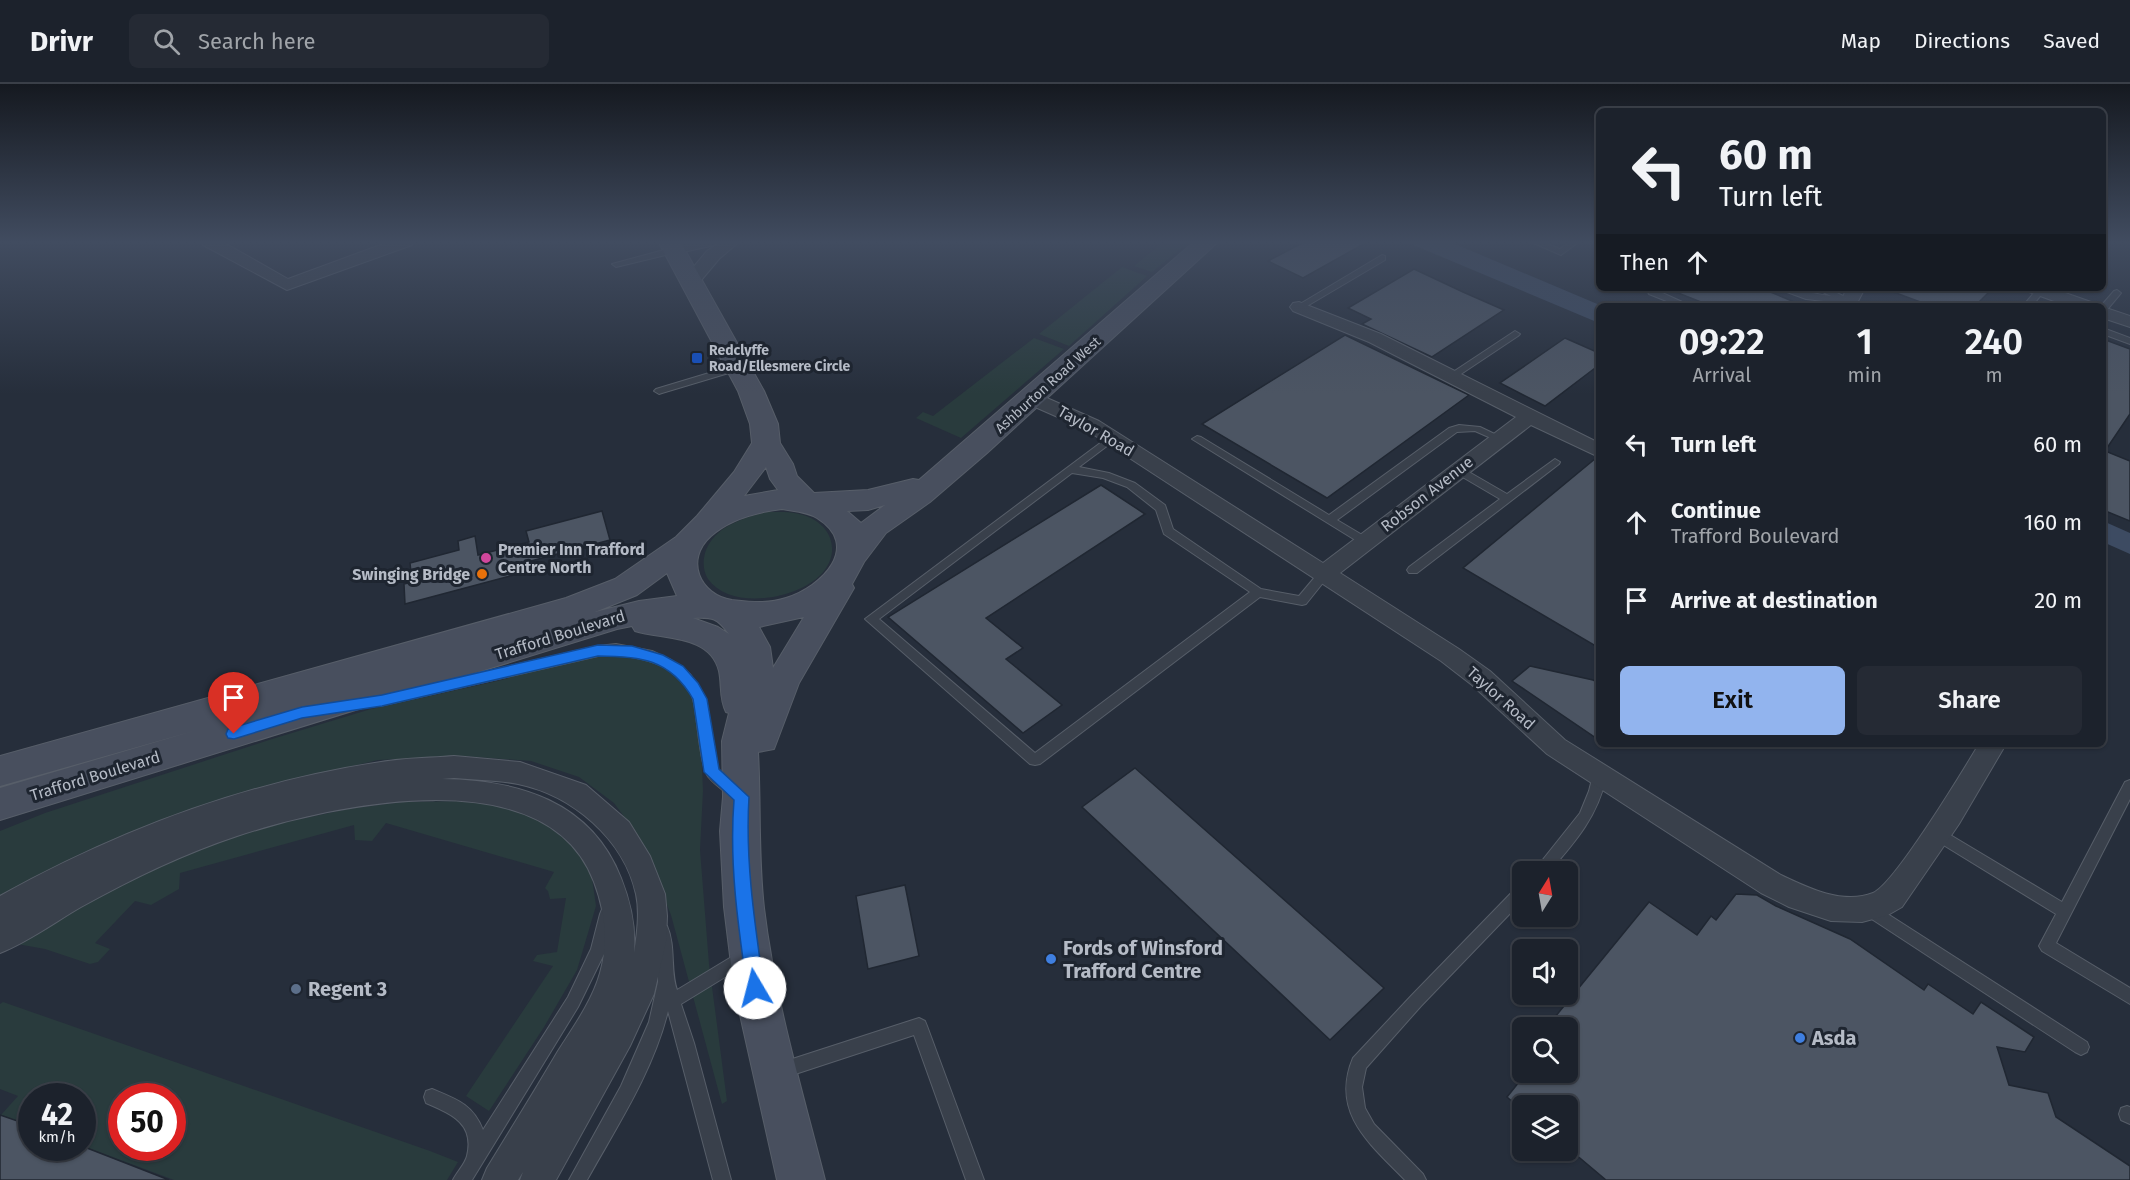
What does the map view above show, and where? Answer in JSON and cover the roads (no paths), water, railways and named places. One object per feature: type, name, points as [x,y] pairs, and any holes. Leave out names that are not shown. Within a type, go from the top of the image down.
[{"type":"main road","points":[[699,292],[739,367],[758,408],[766,443],[788,486],[808,502]]},
{"type":"main road","name":"Ashburton Road West","points":[[850,564],[875,526],[939,479],[1033,399],[1151,292]]},
{"type":"main road","points":[[740,741],[756,672],[754,652],[744,629],[721,610],[692,594],[683,578],[682,560],[694,536],[744,478],[766,443]]},
{"type":"main road","name":"Ashburton Road West","points":[[808,502],[878,498],[939,479]]},
{"type":"main road","points":[[694,536],[716,517],[736,507],[759,501],[782,499],[808,502],[831,510],[845,522],[853,537],[850,564],[782,682],[773,702],[742,797]]},
{"type":"main road","name":"Trafford Boulevard","points":[[0,771],[576,607],[626,587],[694,536]]},
{"type":"main road","points":[[721,610],[758,615],[785,612],[831,590],[850,564]]},
{"type":"main road","name":"Trafford Boulevard","points":[[0,804],[646,610],[675,606],[721,610]]},
{"type":"main road","points":[[556,636],[635,623],[659,623],[701,633],[714,640],[732,659],[737,673],[742,797],[739,831],[744,907],[750,953],[755,988],[774,1073],[801,1180]]},
{"type":"street","points":[[2047,292],[2077,303]]},
{"type":"street","points":[[1299,307],[1375,338],[1596,449]]},
{"type":"street","points":[[2106,311],[2130,322]]},
{"type":"street","name":"Taylor Road","points":[[1033,399],[1071,414],[1111,438],[1450,655],[1480,678],[1541,735],[1600,775],[1788,893],[1846,910],[1869,909]]},
{"type":"street","name":"Robson Avenue","points":[[1324,574],[1531,415]]},
{"type":"street","points":[[1869,909],[1882,905],[1892,898],[1943,825],[1991,747]]},
{"type":"street","points":[[0,911],[85,865],[123,848],[235,805],[315,783],[352,777],[449,768],[520,774],[555,784],[584,798],[612,821],[625,838],[639,865],[652,901],[648,962],[634,1003],[620,1033],[537,1180]]},
{"type":"street","points":[[0,818],[75,782]]},
{"type":"street","points":[[0,939],[87,888],[174,848],[272,814],[337,799],[406,791],[479,792],[507,797],[535,806],[562,820],[583,837],[598,858],[611,887],[619,916],[620,961],[612,986],[600,1011],[500,1180]]},
{"type":"lane","points":[[1299,307],[1324,292]]},
{"type":"lane","points":[[1652,292],[1680,303]]},
{"type":"lane","points":[[1793,292],[1806,296],[1849,300]]},
{"type":"lane","points":[[1829,292],[1849,300]]},
{"type":"lane","points":[[2106,306],[2116,292]]},
{"type":"lane","points":[[2106,332],[2130,341]]},
{"type":"lane","points":[[1452,376],[1515,334]]},
{"type":"lane","points":[[659,391],[739,367]]},
{"type":"lane","points":[[1330,520],[1454,430],[1463,427],[1478,428],[1500,439]]},
{"type":"lane","points":[[1111,438],[871,619],[1035,760],[1258,592]]},
{"type":"lane","points":[[1197,439],[1365,542]]},
{"type":"lane","points":[[1413,570],[1555,462]]},
{"type":"lane","points":[[1070,469],[1105,475],[1131,485],[1161,508],[1168,531],[1258,592],[1302,601],[1324,574]]},
{"type":"lane","points":[[1458,470],[1508,499]]},
{"type":"lane","points":[[302,713],[382,701],[588,652],[616,649],[648,654],[667,663],[690,682],[700,699],[712,772],[742,797]]},
{"type":"lane","points":[[1549,861],[1588,815],[1596,796],[1600,775]]},
{"type":"lane","points":[[2130,786],[2047,946],[2130,997]]},
{"type":"lane","points":[[1943,825],[2066,912]]},
{"type":"lane","points":[[462,1180],[587,976],[604,930],[611,887]]},
{"type":"lane","points":[[578,1180],[644,1054],[663,1002],[667,960],[652,901]]},
{"type":"lane","points":[[1417,1180],[1368,1130],[1357,1110],[1354,1087],[1359,1064],[1416,1001],[1512,902]]},
{"type":"lane","points":[[1869,909],[2082,1047]]},
{"type":"lane","points":[[673,1001],[750,953]]},
{"type":"lane","points":[[666,980],[686,1042],[722,1180]]},
{"type":"lane","points":[[774,1073],[919,1026],[975,1180]]},
{"type":"lane","points":[[432,1097],[456,1107],[474,1124],[477,1135],[474,1162]]},
{"type":"water","points":[[1526,292],[1569,292],[1596,303],[1596,322]]},
{"type":"water","points":[[2106,522],[2130,533],[2130,554],[2106,543]]},
{"type":"place","name":"Redclyffe Road/Ellesmere Circle","points":[[697,358]]},
{"type":"place","name":"Premier Inn Trafford Centre North","points":[[486,558]]},
{"type":"place","name":"Swinging Bridge","points":[[482,574]]},
{"type":"place","name":"Fords of Winsford Trafford Centre","points":[[1051,959]]},
{"type":"place","name":"Regent 3","points":[[296,989]]},
{"type":"place","name":"Asda","points":[[1800,1038]]}]
